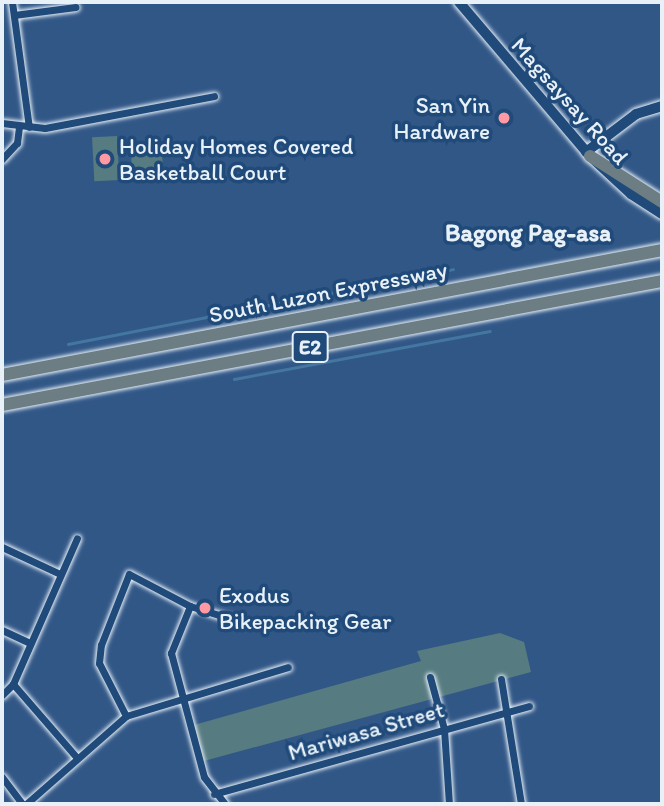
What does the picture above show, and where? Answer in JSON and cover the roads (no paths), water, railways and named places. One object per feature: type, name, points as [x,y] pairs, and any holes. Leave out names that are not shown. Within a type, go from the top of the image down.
[{"type":"highway","points":[[588,154],[613,173],[662,202]]},
{"type":"highway","name":"South Luzon Expressway","points":[[2,375],[662,250]]},
{"type":"highway","name":"E2","points":[[2,405],[662,281]]},
{"type":"main road","name":"Magsaysay Road","points":[[459,2],[588,154]]},
{"type":"main road","points":[[588,154],[636,114],[662,106]]},
{"type":"main road","name":"Magsaysay Road","points":[[613,173],[662,214]]},
{"type":"street","points":[[12,2],[29,127]]},
{"type":"street","points":[[14,15],[75,7]]},
{"type":"street","points":[[2,123],[45,128],[214,96]]},
{"type":"street","points":[[2,159],[17,143],[19,126]]},
{"type":"street","points":[[2,695],[13,684],[58,573],[77,538]]},
{"type":"street","points":[[2,547],[58,573]]},
{"type":"street","points":[[126,716],[100,663],[101,645],[129,574],[190,606],[238,621]]},
{"type":"street","points":[[190,606],[171,653],[180,698],[214,794],[225,804]]},
{"type":"street","points":[[2,630],[28,642]]},
{"type":"street","points":[[2,777],[24,804],[126,716],[288,667]]},
{"type":"street","points":[[430,677],[444,729],[449,804]]},
{"type":"street","points":[[501,679],[521,804]]},
{"type":"street","points":[[13,684],[77,758]]},
{"type":"street","name":"Mariwasa Street","points":[[214,794],[529,706]]},
{"type":"waterway","points":[[68,344],[453,269]]},
{"type":"waterway","points":[[234,379],[490,331]]},
{"type":"place","name":"San Yin Hardware","points":[[504,118]]},
{"type":"place","name":"Holiday Homes Covered Basketball Court","points":[[105,159]]},
{"type":"place","name":"Exodus Bikepacking Gear","points":[[205,608]]},
{"type":"district","name":"Bagong Pag-asa","points":[[528,233]]}]
